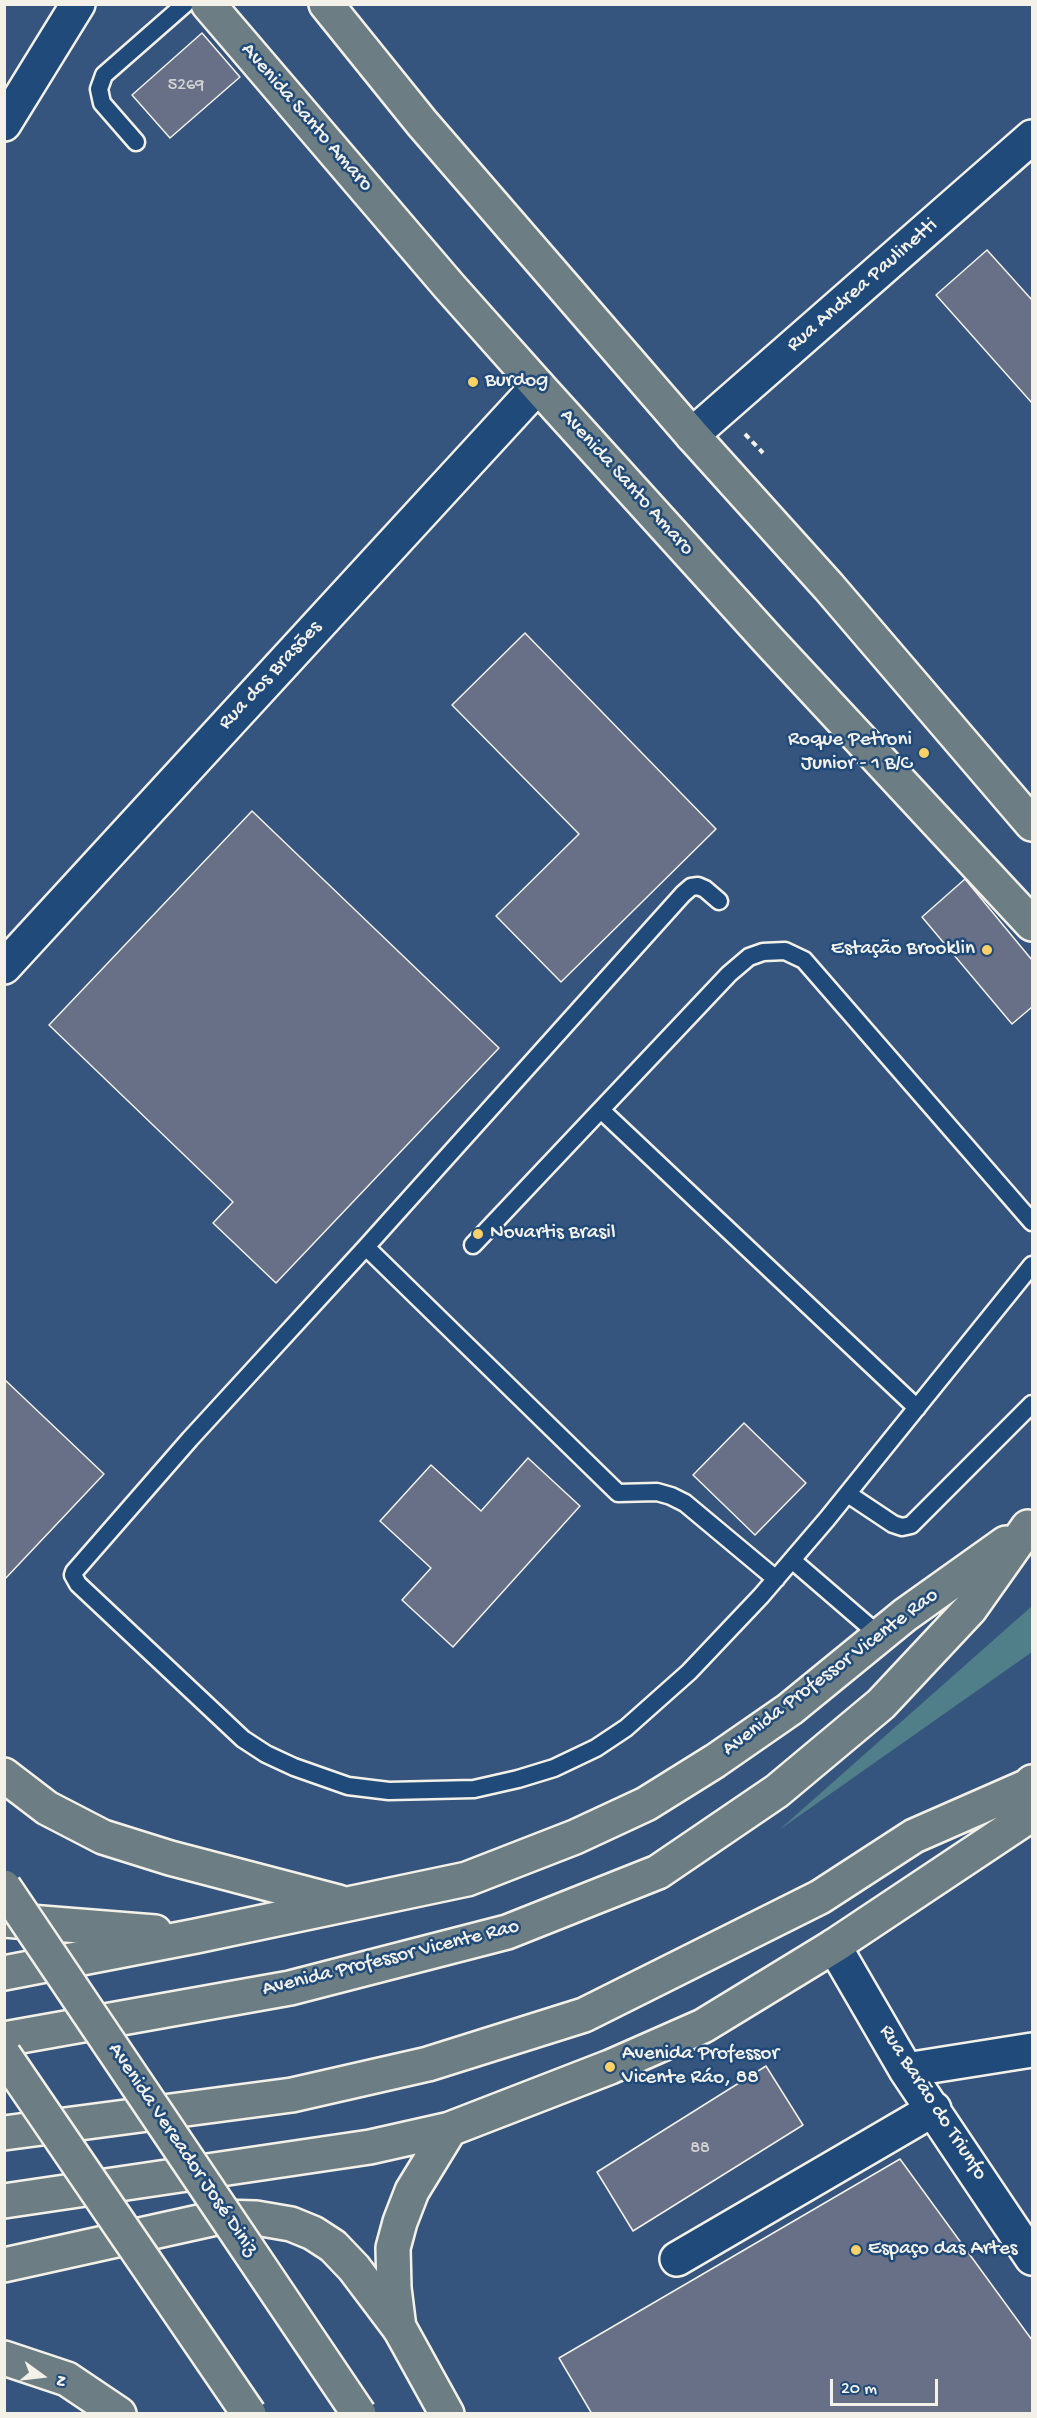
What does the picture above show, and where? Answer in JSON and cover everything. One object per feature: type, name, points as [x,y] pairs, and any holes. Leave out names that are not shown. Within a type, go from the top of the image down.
[{"type":"main road","name":"Avenida Santo Amaro","points":[[208,4],[449,286],[538,386],[769,641],[1032,924]]},
{"type":"main road","points":[[334,7],[422,123],[692,435],[829,587],[1032,824]]},
{"type":"main road","name":"Avenida Professor Vicente Rao","points":[[4,1973],[196,1936],[467,1879],[575,1837],[646,1804],[790,1710],[879,1635],[1030,1525]]},
{"type":"main road","name":"Avenida Professor Vicente Rao","points":[[4,2039],[290,1988],[507,1932],[658,1872],[777,1791],[881,1704],[969,1609],[1030,1525]]},
{"type":"main road","points":[[4,1775],[47,1808],[103,1838],[346,1904]]},
{"type":"main road","points":[[4,2201],[370,2147],[450,2129],[610,2067],[703,2025],[862,1928],[1031,1794]]},
{"type":"main road","points":[[4,2133],[292,2095],[428,2064],[584,2015],[820,1897],[914,1836],[1031,1794]]},
{"type":"main road","name":"Avenida Vereador José Diniz","points":[[4,1887],[359,2414]]},
{"type":"main road","points":[[4,1920],[196,1936]]},
{"type":"main road","points":[[4,2055],[249,2414]]},
{"type":"main road","points":[[400,2329],[394,2288],[393,2248],[412,2191],[450,2129]]},
{"type":"main road","points":[[4,2265],[221,2217],[256,2218],[291,2224],[314,2233],[333,2246],[354,2268],[400,2329],[447,2414]]},
{"type":"main road","points":[[4,2358],[67,2379],[119,2414]]},
{"type":"street","points":[[4,124],[78,4]]},
{"type":"street","name":"Rua Andrea Paulinetti","points":[[692,435],[1032,137]]},
{"type":"street","name":"Rua dos Brasões","points":[[4,967],[538,386]]},
{"type":"street","name":"Rua Barão do Triunfo","points":[[834,1946],[906,2070],[1032,2258]]},
{"type":"street","points":[[906,2070],[1032,2050]]},
{"type":"street","points":[[676,2259],[933,2109]]},
{"type":"lane","points":[[136,142],[102,103],[99,89],[104,75],[185,4]]},
{"type":"lane","points":[[719,901],[698,886],[691,886],[683,894],[190,1439],[73,1575],[78,1584],[243,1739],[294,1767],[348,1786],[389,1791],[461,1790],[518,1779],[554,1768],[596,1748],[626,1728],[689,1672],[776,1579],[848,1494],[1032,1265]]},
{"type":"lane","points":[[473,1245],[729,974],[749,957],[763,952],[785,951],[804,960],[1032,1222]]},
{"type":"lane","points":[[601,1110],[917,1408]]},
{"type":"lane","points":[[366,1247],[618,1493],[657,1492],[685,1503],[776,1579]]},
{"type":"lane","points":[[848,1494],[893,1524],[902,1527],[911,1525],[1032,1404]]},
{"type":"lane","points":[[792,1560],[879,1635]]},
{"type":"green space","points":[[1032,1606],[1032,1652],[779,1830]]},
{"type":"building","points":[[202,33],[240,77],[170,138],[132,95]]},
{"type":"building","points":[[987,250],[1032,300],[1032,403],[936,295]]},
{"type":"building","points":[[525,633],[716,829],[561,982],[496,916],[579,834],[452,705]]},
{"type":"building","points":[[252,811],[499,1048],[276,1283],[213,1223],[233,1202],[49,1025]]},
{"type":"building","name":"Estação Brooklin","points":[[965,879],[1032,960],[1032,1007],[1012,1024],[922,917]]},
{"type":"building","points":[[4,1379],[104,1474],[4,1580]]},
{"type":"building","points":[[744,1423],[806,1483],[755,1535],[693,1475]]},
{"type":"building","points":[[528,1458],[580,1506],[453,1647],[402,1600],[431,1568],[380,1521],[431,1465],[481,1511]]},
{"type":"building","points":[[766,2066],[803,2125],[633,2231],[597,2172]]},
{"type":"building","name":"Espaço das Artes","points":[[900,2159],[1032,2340],[1032,2414],[592,2414],[559,2358]]},
{"type":"place","name":"Burdog","points":[[473,382]]},
{"type":"place","name":"Roque Petroni Junior - 1 B/C","points":[[924,753]]},
{"type":"place","name":"Estação Brooklin","points":[[987,950]]},
{"type":"place","name":"Novartis Brasil","points":[[478,1234]]},
{"type":"place","name":"Avenida Professor Vicente Ráo, 88","points":[[610,2067]]},
{"type":"place","name":"Espaço das Artes","points":[[856,2250]]}]
